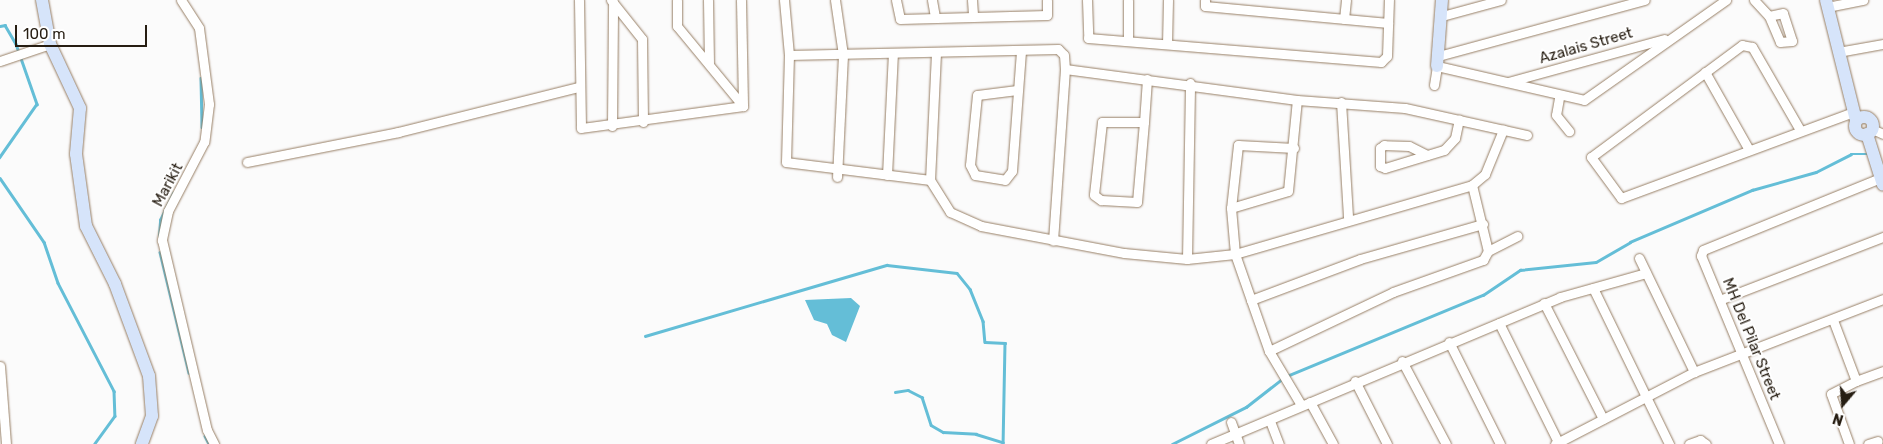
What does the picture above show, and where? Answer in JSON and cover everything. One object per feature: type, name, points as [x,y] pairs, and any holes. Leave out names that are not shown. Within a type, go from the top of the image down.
[{"type":"street","points":[[42,0],[50,44],[80,108],[76,154],[86,226],[122,299],[149,376],[152,416],[142,444]]},
{"type":"street","name":"Marikit","points":[[181,0],[199,28],[209,104],[204,142],[168,210],[162,240],[207,430],[214,444]]},
{"type":"street","points":[[579,0],[581,128],[644,122],[743,106]]},
{"type":"street","points":[[677,0],[677,26],[743,106]]},
{"type":"street","points":[[708,0],[709,64]]},
{"type":"street","points":[[741,0],[743,106]]},
{"type":"street","points":[[784,0],[789,55],[786,162],[837,173],[887,175],[930,180]]},
{"type":"street","points":[[835,0],[843,55],[837,173]]},
{"type":"street","points":[[896,0],[900,20],[973,15],[1047,15],[1047,0]]},
{"type":"street","points":[[932,0],[935,17]]},
{"type":"street","points":[[972,0],[973,15]]},
{"type":"street","points":[[1088,0],[1088,38],[1381,62],[1386,56],[1388,0]]},
{"type":"street","points":[[1128,0],[1128,40]]},
{"type":"street","points":[[1167,44],[1168,0]]},
{"type":"street","points":[[1205,0],[1205,6],[1388,23]]},
{"type":"street","points":[[1344,19],[1346,0]]},
{"type":"street","points":[[1434,85],[1439,60],[1442,0]]},
{"type":"street","points":[[1442,16],[1501,0]]},
{"type":"street","points":[[1439,60],[1645,0]]},
{"type":"street","points":[[1439,60],[1559,98],[1584,100],[1672,36],[1726,0]]},
{"type":"street","points":[[1754,0],[1769,16]]},
{"type":"street","points":[[1854,116],[1827,4],[1863,0]]},
{"type":"street","points":[[612,1],[612,126]]},
{"type":"street","points":[[612,1],[642,40],[644,122]]},
{"type":"street","name":"Azalais Street","points":[[1508,82],[1672,36]]},
{"type":"street","points":[[0,62],[13,59],[50,44]]},
{"type":"street","points":[[1838,52],[1883,44]]},
{"type":"street","points":[[1800,130],[1752,47],[1742,45],[1593,153],[1593,161],[1620,198],[1748,148],[1800,130],[1854,116],[1866,117],[1873,136],[1882,180]]},
{"type":"street","points":[[789,55],[1058,49],[1064,55],[1065,69],[1053,240]]},
{"type":"street","points":[[1017,90],[977,95],[970,165],[975,175],[1006,180],[1010,177],[1017,90],[1020,51]]},
{"type":"street","points":[[936,53],[930,180],[958,219],[1053,240],[1187,259],[1235,254],[1348,218],[1472,185],[1485,174],[1503,130]]},
{"type":"street","points":[[887,175],[893,54]]},
{"type":"street","points":[[1065,69],[1190,83],[1297,100],[1342,102],[1460,119],[1527,135]]},
{"type":"street","points":[[1705,72],[1748,148]]},
{"type":"street","points":[[1144,122],[1102,122],[1094,195],[1101,200],[1137,202],[1144,122],[1147,79]]},
{"type":"street","points":[[1187,259],[1190,83]]},
{"type":"street","points":[[247,162],[398,132],[579,86]]},
{"type":"street","points":[[1559,98],[1556,115],[1569,131]]},
{"type":"street","points":[[1232,208],[1288,191],[1294,148],[1297,100]]},
{"type":"street","points":[[1342,102],[1348,218]]},
{"type":"street","points":[[1427,155],[1409,146],[1384,145],[1380,148],[1380,166],[1427,155],[1449,146],[1460,119]]},
{"type":"street","points":[[1294,148],[1238,145],[1232,208],[1235,254],[1251,300],[1269,351],[1301,405]]},
{"type":"street","name":"MH Del Pilar Street","points":[[1779,444],[1722,299],[1701,256],[1707,246],[1882,180]]},
{"type":"street","points":[[1472,185],[1483,224],[1488,251]]},
{"type":"street","points":[[1251,300],[1360,259],[1483,224]]},
{"type":"street","points":[[1269,351],[1392,292],[1483,260],[1488,251],[1517,236]]},
{"type":"street","points":[[1722,299],[1883,237]]},
{"type":"street","points":[[1639,258],[1694,372]]},
{"type":"street","points":[[1211,444],[1234,433],[1270,421],[1301,405],[1402,361],[1544,303],[1646,273]]},
{"type":"street","points":[[1594,288],[1669,444]]},
{"type":"street","points":[[1499,323],[1556,443],[1694,372],[1742,352],[1833,320],[1883,299]]},
{"type":"street","points":[[1544,303],[1603,419]]},
{"type":"street","points":[[1833,320],[1856,381]]},
{"type":"street","points":[[1449,342],[1500,444]]},
{"type":"street","points":[[1402,361],[1446,444]]},
{"type":"street","points":[[0,366],[6,444]]},
{"type":"street","points":[[1849,444],[1831,394],[1856,381],[1883,371]]},
{"type":"street","points":[[1355,382],[1387,444]]},
{"type":"street","points":[[1310,402],[1333,444]]},
{"type":"street","points":[[1270,421],[1279,444]]},
{"type":"street","points":[[1230,422],[1238,444]]},
{"type":"street","points":[[1689,444],[1700,440],[1706,444]]},
{"type":"street","points":[[1868,444],[1880,441]]},
{"type":"water","points":[[851,298],[860,306],[846,342],[832,335],[827,324],[814,320],[805,300]]},
{"type":"waterway","points":[[0,26],[5,25],[16,44],[37,104],[0,157]]},
{"type":"waterway","points":[[201,78],[202,127]]},
{"type":"waterway","points":[[1287,376],[1483,295],[1520,270],[1596,262],[1630,242],[1752,190],[1816,172],[1851,154],[1868,154]]},
{"type":"waterway","points":[[0,178],[44,242],[58,283],[114,391],[115,416],[95,444]]},
{"type":"waterway","points":[[159,236],[160,220],[173,193]]},
{"type":"waterway","points":[[160,252],[189,373]]},
{"type":"waterway","points":[[645,336],[887,265],[957,273],[970,289],[983,321],[985,342],[1005,343],[1003,444]]},
{"type":"waterway","points":[[1172,444],[1246,407],[1282,379]]},
{"type":"waterway","points":[[895,392],[908,390],[922,397],[931,425],[943,432],[976,434],[1003,442]]},
{"type":"waterway","points":[[205,436],[209,444]]}]
